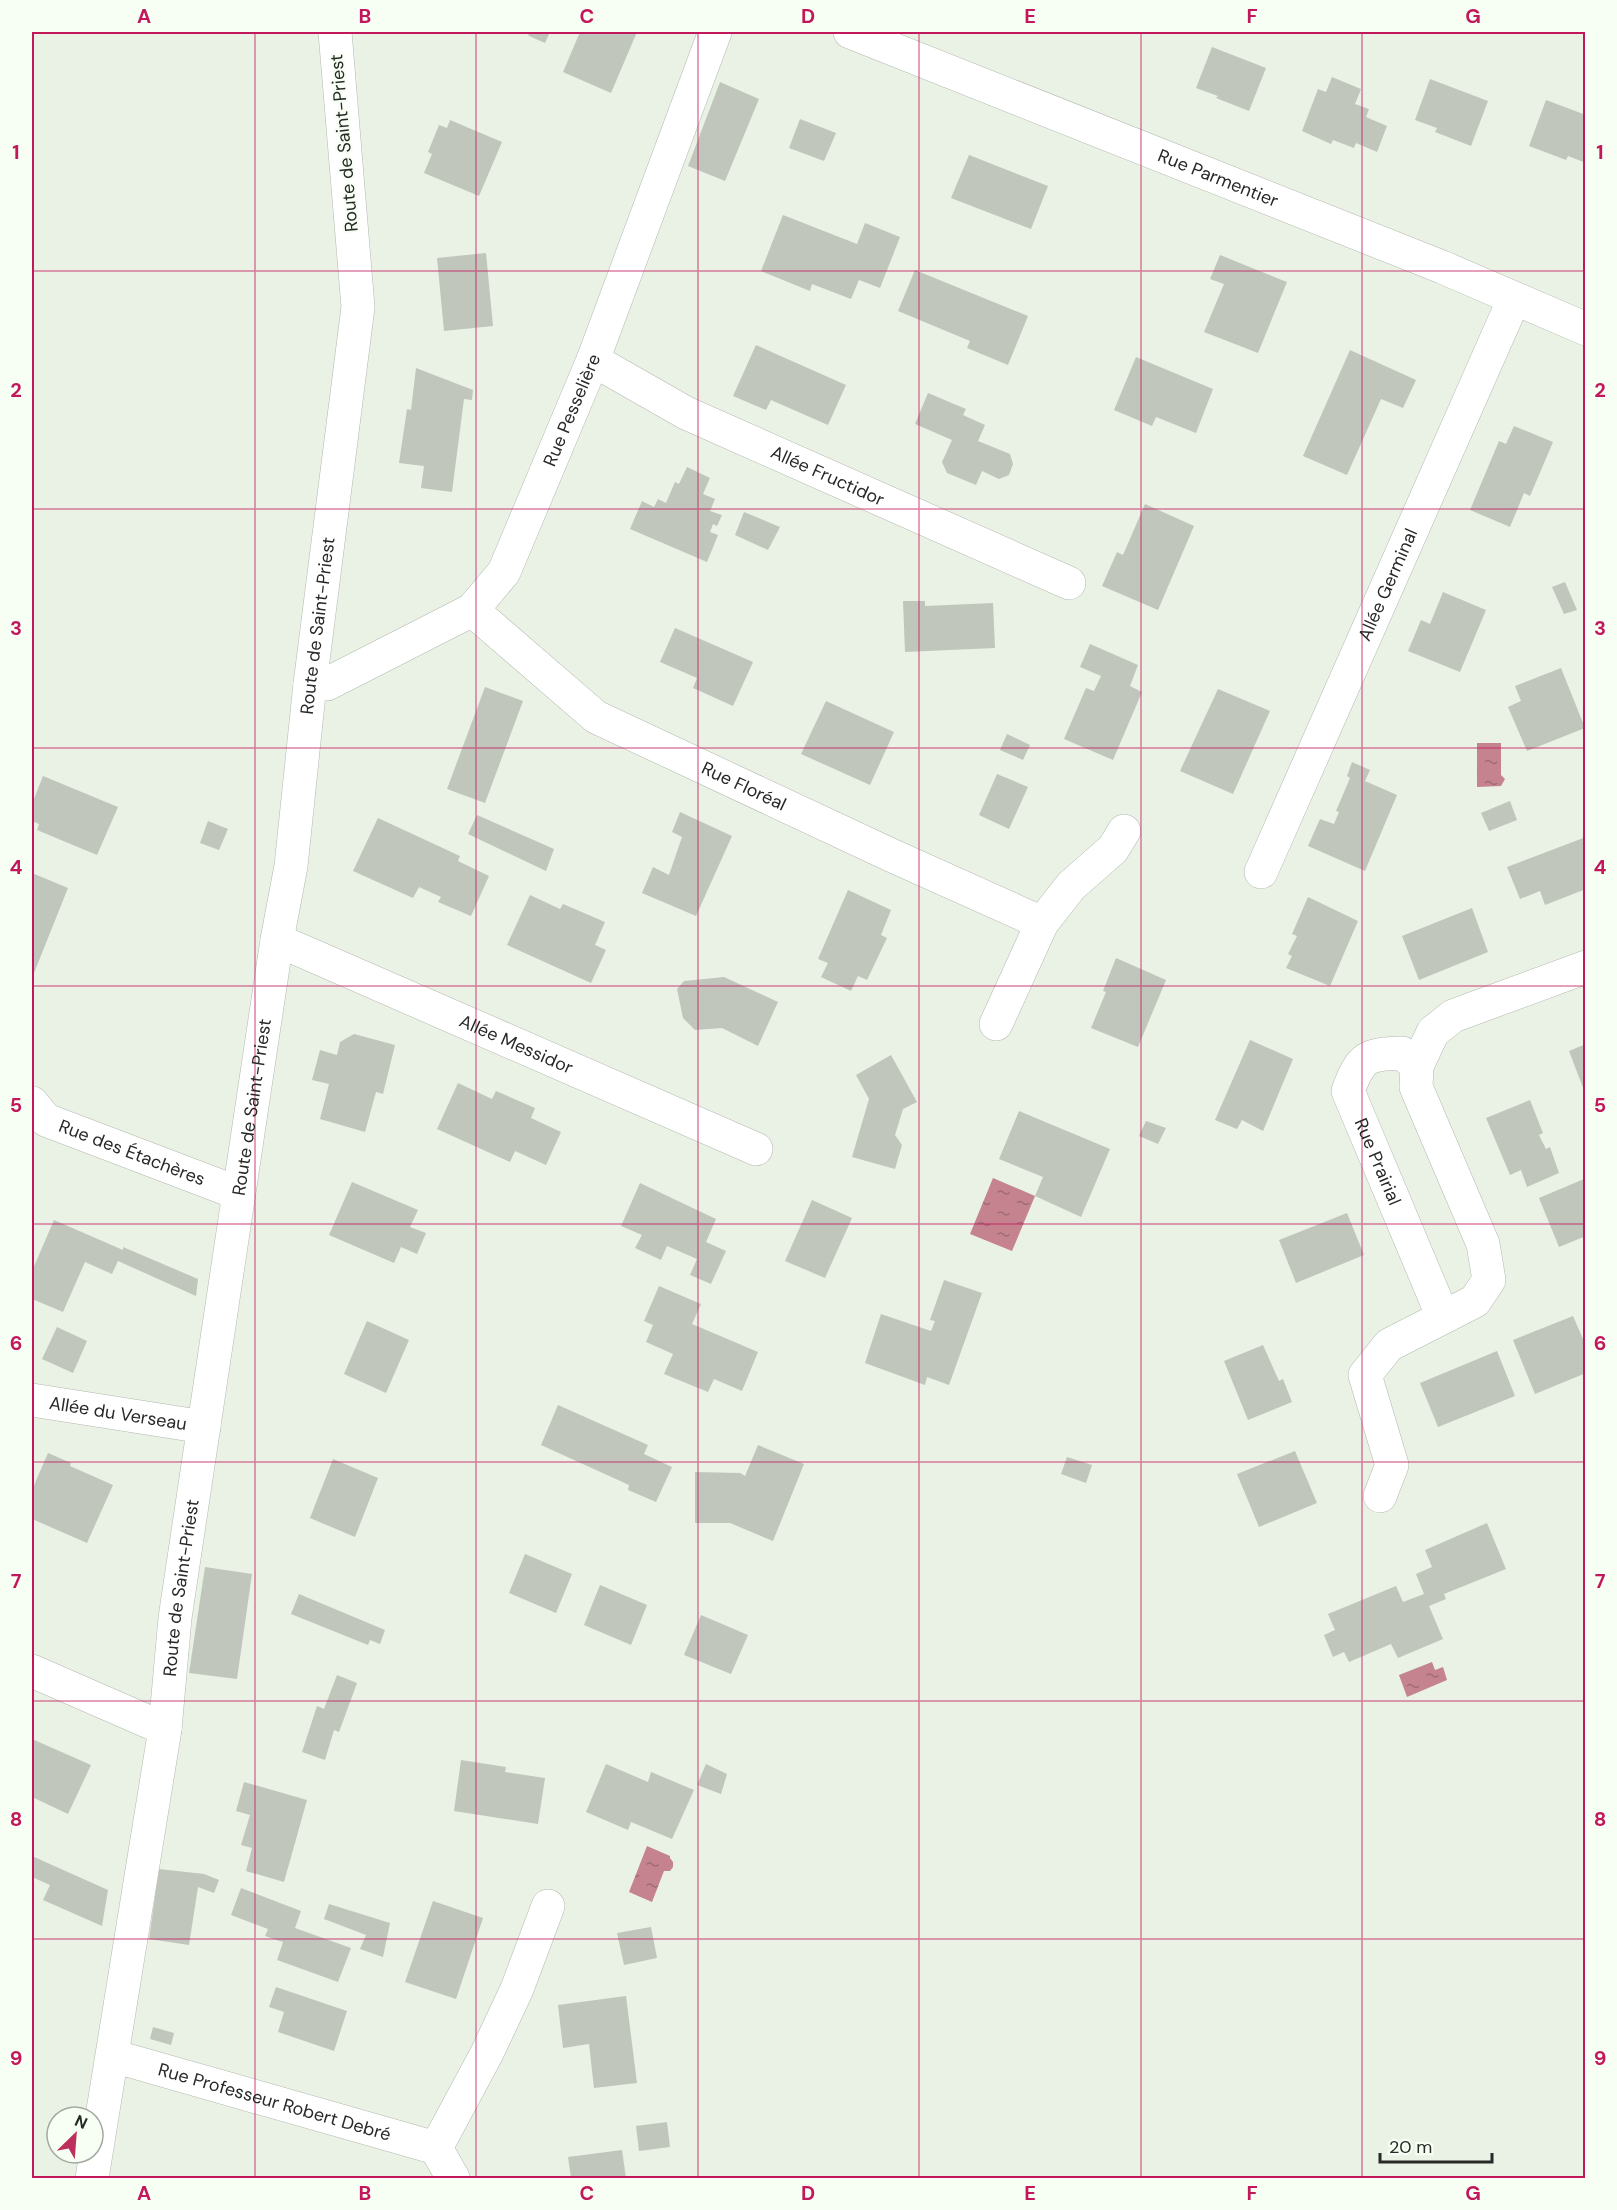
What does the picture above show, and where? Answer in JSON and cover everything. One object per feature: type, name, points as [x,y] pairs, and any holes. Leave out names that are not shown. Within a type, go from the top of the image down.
[{"type":"street","name":"Route de Saint-Priest","points":[[92,2178],[165,1729],[175,1618],[277,940],[291,866],[310,684],[358,307],[335,32]]},
{"type":"street","name":"Rue Pesselière","points":[[310,684],[327,684],[472,610],[504,572],[593,360],[716,32]]},
{"type":"street","name":"Rue Parmentier","points":[[850,32],[1442,267],[1586,329]]},
{"type":"street","name":"Allée Germinal","points":[[1261,872],[1515,298]]},
{"type":"street","name":"Allée Fructidor","points":[[593,360],[686,413],[1070,583]]},
{"type":"street","name":"Rue Floréal","points":[[472,610],[596,717],[893,856],[1042,922]]},
{"type":"street","points":[[996,1024],[1042,922],[1071,886],[1113,849],[1124,831]]},
{"type":"street","name":"Allée Messidor","points":[[277,940],[756,1149]]},
{"type":"street","points":[[1380,1496],[1392,1465],[1365,1375],[1389,1345],[1475,1301],[1489,1280],[1483,1244],[1416,1087],[1417,1066],[1433,1032],[1453,1016],[1586,967]]},
{"type":"street","name":"Rue Prairial","points":[[1417,1066],[1402,1053],[1374,1054],[1357,1068],[1348,1091],[1443,1317]]},
{"type":"street","name":"Rue des Étachères","points":[[32,1103],[46,1120],[238,1193]]},
{"type":"street","name":"Allée du Verseau","points":[[32,1400],[204,1426]]},
{"type":"street","points":[[32,1671],[165,1729]]},
{"type":"street","points":[[453,2178],[436,2148],[487,2053],[517,1989],[548,1906]]},
{"type":"street","name":"Rue Professeur Robert Debré","points":[[113,2056],[436,2148]]},
{"type":"water","points":[[1477,743],[1501,743],[1501,775],[1505,779],[1501,786],[1477,787]]},
{"type":"water","points":[[993,1178],[1035,1196],[1012,1251],[970,1234]]},
{"type":"water","points":[[1432,1662],[1435,1670],[1443,1667],[1447,1680],[1407,1697],[1399,1675]]},
{"type":"water","points":[[647,1846],[670,1856],[673,1862],[670,1871],[664,1871],[652,1902],[629,1892]]},
{"type":"building","points":[[527,32],[550,32],[545,43],[529,36]]},
{"type":"building","points":[[580,32],[637,32],[611,93],[563,72]]},
{"type":"building","points":[[1212,47],[1266,68],[1249,111],[1196,88]]},
{"type":"building","points":[[1332,77],[1361,89],[1355,104],[1369,109],[1366,117],[1387,126],[1377,152],[1356,143],[1354,148],[1333,140],[1331,144],[1302,131],[1318,89],[1326,92]]},
{"type":"building","points":[[1430,79],[1488,101],[1471,146],[1435,132],[1437,128],[1415,120]]},
{"type":"building","points":[[720,82],[759,99],[725,181],[688,166]]},
{"type":"building","points":[[1546,100],[1586,115],[1586,163],[1568,156],[1566,160],[1529,146]]},
{"type":"building","points":[[800,119],[836,133],[824,161],[789,148]]},
{"type":"building","points":[[450,120],[502,142],[479,196],[424,173],[432,154],[428,152],[439,125],[447,128]]},
{"type":"building","points":[[969,155],[1048,186],[1031,229],[951,198]]},
{"type":"building","points":[[783,215],[857,244],[865,223],[900,237],[880,288],[859,280],[851,299],[812,284],[810,291],[761,271]]},
{"type":"building","points":[[486,253],[493,326],[444,331],[437,258]]},
{"type":"building","points":[[1220,255],[1287,282],[1258,353],[1204,332],[1224,284],[1210,279]]},
{"type":"building","points":[[915,270],[1028,316],[1008,365],[967,348],[970,341],[898,311]]},
{"type":"building","points":[[756,345],[846,385],[828,425],[771,400],[766,410],[733,396]]},
{"type":"building","points":[[1350,350],[1416,380],[1403,408],[1381,399],[1347,475],[1303,456]]},
{"type":"building","points":[[1136,357],[1213,389],[1196,433],[1156,417],[1152,426],[1114,410]]},
{"type":"building","points":[[416,368],[473,390],[472,400],[464,399],[452,492],[421,488],[424,466],[399,463],[407,409],[411,410]]},
{"type":"building","points":[[928,393],[966,409],[963,415],[985,425],[978,441],[1010,454],[1013,464],[1009,475],[999,479],[982,471],[976,485],[947,473],[942,462],[952,440],[915,424]]},
{"type":"building","points":[[1514,426],[1553,442],[1530,496],[1524,493],[1510,527],[1470,510],[1499,441],[1506,444]]},
{"type":"building","points":[[687,467],[710,478],[703,494],[715,499],[710,511],[722,515],[717,526],[713,524],[710,532],[718,535],[707,562],[630,529],[642,501],[654,507],[658,499],[666,503],[675,482],[679,484]]},
{"type":"building","points":[[1145,504],[1194,526],[1158,610],[1102,586],[1117,552],[1123,555]]},
{"type":"building","points":[[744,512],[780,527],[768,550],[735,535]]},
{"type":"building","points":[[1565,582],[1577,610],[1564,614],[1552,587]]},
{"type":"building","points":[[1443,592],[1486,610],[1460,672],[1408,651],[1421,620],[1430,624]]},
{"type":"building","points":[[903,601],[925,601],[925,606],[993,603],[995,648],[905,652]]},
{"type":"building","points":[[675,628],[753,662],[733,706],[693,688],[697,678],[660,662]]},
{"type":"building","points":[[1090,644],[1138,665],[1130,686],[1142,692],[1113,760],[1064,739],[1086,688],[1094,691],[1101,676],[1080,667]]},
{"type":"building","points":[[1561,668],[1585,728],[1527,751],[1508,707],[1521,701],[1515,686]]},
{"type":"building","points":[[485,687],[523,701],[485,803],[447,789]]},
{"type":"building","points":[[1218,689],[1270,711],[1233,794],[1180,771]]},
{"type":"building","points":[[826,701],[894,732],[870,785],[801,754]]},
{"type":"building","points":[[1007,734],[1030,745],[1023,760],[1000,750]]},
{"type":"building","points":[[1352,762],[1370,770],[1365,781],[1397,795],[1365,871],[1308,846],[1320,819],[1334,824],[1339,812],[1336,811],[1350,778],[1347,776]]},
{"type":"building","points":[[997,774],[1028,787],[1009,829],[979,815]]},
{"type":"building","points":[[43,776],[118,807],[97,855],[37,830],[39,824],[32,821],[32,804]]},
{"type":"building","points":[[1510,801],[1517,820],[1489,831],[1481,813]]},
{"type":"building","points":[[680,812],[732,836],[696,916],[642,893],[653,867],[669,875],[682,837],[672,832]]},
{"type":"building","points":[[477,815],[554,849],[546,871],[468,834]]},
{"type":"building","points":[[378,818],[460,856],[458,861],[489,876],[471,916],[438,902],[441,897],[419,887],[413,898],[353,871]]},
{"type":"building","points":[[208,821],[228,829],[219,850],[200,843]]},
{"type":"building","points":[[1586,837],[1586,889],[1545,905],[1540,891],[1520,899],[1507,867]]},
{"type":"building","points":[[32,873],[68,888],[32,978]]},
{"type":"building","points":[[848,890],[891,910],[881,935],[887,938],[867,980],[858,976],[851,991],[821,977],[828,963],[818,959]]},
{"type":"building","points":[[530,895],[560,909],[563,904],[605,922],[595,945],[606,950],[591,983],[507,945]]},
{"type":"building","points":[[1308,897],[1358,921],[1330,986],[1286,968],[1292,956],[1288,954],[1297,936],[1292,934]]},
{"type":"building","points":[[1472,908],[1488,952],[1419,980],[1402,936]]},
{"type":"building","points":[[1116,958],[1166,980],[1138,1047],[1091,1028],[1106,992],[1103,991]]},
{"type":"building","points":[[724,977],[778,1002],[758,1046],[722,1028],[695,1030],[683,1018],[677,989],[684,981]]},
{"type":"building","points":[[354,1034],[395,1045],[383,1094],[376,1092],[365,1132],[320,1119],[329,1084],[312,1080],[320,1050],[337,1055],[340,1042]]},
{"type":"building","points":[[1250,1040],[1293,1059],[1263,1131],[1242,1120],[1237,1129],[1215,1120]]},
{"type":"building","points":[[1586,1044],[1586,1093],[1585,1093],[1569,1051]]},
{"type":"building","points":[[891,1055],[917,1102],[903,1109],[895,1135],[902,1145],[895,1169],[852,1157],[869,1099],[856,1075]]},
{"type":"building","points":[[458,1083],[492,1099],[496,1091],[535,1108],[531,1118],[561,1132],[546,1165],[515,1151],[510,1162],[437,1129]]},
{"type":"building","points":[[1530,1100],[1543,1133],[1539,1135],[1546,1149],[1550,1147],[1559,1173],[1527,1187],[1521,1170],[1510,1175],[1486,1118]]},
{"type":"building","points":[[1019,1111],[1110,1149],[1081,1217],[1035,1196],[1043,1177],[999,1159]]},
{"type":"building","points":[[1146,1121],[1166,1128],[1158,1144],[1139,1136]]},
{"type":"building","points":[[1584,1179],[1586,1236],[1559,1247],[1539,1198]]},
{"type":"building","points":[[352,1182],[418,1210],[410,1227],[426,1233],[417,1254],[401,1247],[394,1263],[329,1235]]},
{"type":"building","points":[[640,1183],[716,1219],[706,1242],[726,1251],[711,1284],[690,1275],[697,1259],[667,1246],[661,1260],[635,1248],[642,1235],[621,1226]]},
{"type":"building","points":[[812,1200],[852,1218],[825,1278],[785,1261]]},
{"type":"building","points":[[1347,1213],[1364,1255],[1296,1283],[1279,1240]]},
{"type":"building","points":[[54,1220],[198,1279],[196,1296],[118,1261],[112,1274],[85,1262],[63,1312],[32,1299],[32,1271]]},
{"type":"building","points":[[944,1280],[982,1293],[949,1385],[927,1377],[925,1385],[865,1363],[881,1314],[931,1331],[935,1321],[930,1320]]},
{"type":"building","points":[[659,1286],[701,1304],[692,1324],[758,1352],[742,1391],[714,1379],[708,1392],[664,1374],[673,1354],[646,1342],[653,1325],[644,1321]]},
{"type":"building","points":[[1573,1316],[1586,1346],[1586,1373],[1535,1394],[1513,1340]]},
{"type":"building","points":[[367,1321],[409,1340],[386,1393],[344,1374]]},
{"type":"building","points":[[57,1327],[87,1341],[73,1373],[42,1359]]},
{"type":"building","points":[[1263,1345],[1279,1381],[1283,1379],[1292,1402],[1248,1420],[1224,1361]]},
{"type":"building","points":[[1497,1351],[1515,1396],[1438,1427],[1420,1383]]},
{"type":"building","points":[[558,1405],[648,1445],[644,1454],[672,1467],[656,1502],[628,1490],[629,1485],[541,1445]]},
{"type":"building","points":[[758,1445],[804,1464],[773,1541],[730,1523],[695,1523],[695,1472],[740,1473],[745,1476]]},
{"type":"building","points":[[1295,1451],[1317,1503],[1259,1527],[1237,1474]]},
{"type":"building","points":[[48,1453],[71,1463],[70,1466],[113,1485],[87,1543],[32,1519],[32,1490]]},
{"type":"building","points":[[1067,1457],[1092,1465],[1086,1483],[1061,1474]]},
{"type":"building","points":[[333,1459],[378,1478],[355,1537],[310,1518]]},
{"type":"building","points":[[1487,1523],[1506,1569],[1444,1594],[1446,1599],[1429,1606],[1443,1639],[1398,1658],[1391,1644],[1349,1662],[1344,1652],[1333,1657],[1324,1635],[1335,1630],[1328,1614],[1396,1586],[1403,1602],[1424,1594],[1416,1574],[1432,1567],[1425,1550]]},
{"type":"building","points":[[525,1554],[572,1574],[556,1613],[509,1593]]},
{"type":"building","points":[[205,1567],[252,1574],[237,1679],[189,1673]]},
{"type":"building","points":[[600,1585],[647,1605],[631,1645],[584,1625]]},
{"type":"building","points":[[299,1594],[385,1630],[380,1644],[370,1640],[368,1645],[291,1614]]},
{"type":"building","points":[[701,1615],[748,1635],[731,1674],[684,1655]]},
{"type":"building","points":[[337,1675],[357,1683],[339,1732],[334,1730],[325,1760],[302,1752],[317,1706],[324,1709]]},
{"type":"building","points":[[32,1739],[91,1765],[68,1814],[32,1797]]},
{"type":"building","points":[[461,1760],[506,1767],[505,1772],[545,1778],[538,1824],[454,1811]]},
{"type":"building","points":[[606,1764],[648,1782],[651,1772],[694,1790],[672,1839],[631,1822],[628,1830],[586,1812]]},
{"type":"building","points":[[706,1764],[727,1774],[721,1794],[697,1785]]},
{"type":"building","points":[[244,1782],[307,1800],[284,1882],[246,1871],[252,1848],[241,1845],[250,1815],[236,1811]]},
{"type":"building","points":[[32,1856],[108,1890],[102,1926],[43,1900],[50,1885],[32,1877]]},
{"type":"building","points":[[159,1869],[204,1874],[219,1880],[214,1893],[198,1887],[189,1945],[149,1939]]},
{"type":"building","points":[[241,1888],[301,1911],[295,1928],[351,1948],[338,1982],[277,1960],[283,1942],[265,1936],[268,1929],[231,1915]]},
{"type":"building","points":[[433,1901],[483,1918],[456,1999],[405,1982]]},
{"type":"building","points":[[329,1904],[390,1923],[383,1957],[360,1949],[366,1935],[324,1919]]},
{"type":"building","points":[[651,1927],[657,1958],[624,1965],[617,1933]]},
{"type":"building","points":[[276,1987],[347,2011],[334,2051],[278,2032],[284,2012],[269,2007]]},
{"type":"building","points":[[626,1996],[637,2083],[594,2088],[589,2044],[563,2048],[558,2005]]},
{"type":"building","points":[[153,2027],[174,2033],[171,2045],[150,2039]]},
{"type":"building","points":[[667,2122],[670,2147],[639,2151],[636,2126]]},
{"type":"building","points":[[622,2150],[626,2178],[571,2178],[568,2157]]}]
